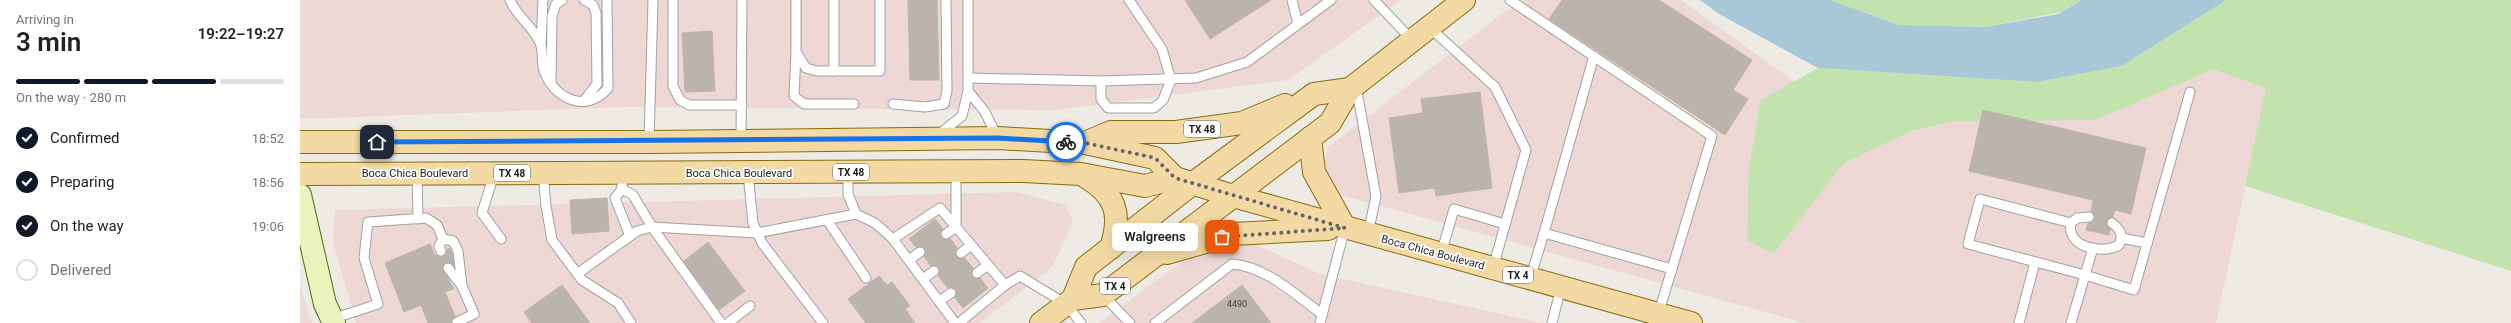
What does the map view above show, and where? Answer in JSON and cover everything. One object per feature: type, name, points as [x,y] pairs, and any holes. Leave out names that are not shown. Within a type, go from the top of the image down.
[{"type":"main road","points":[[1150,259],[1330,123],[1353,86],[1464,0]]},
{"type":"main road","name":"TX 48","points":[[1085,143],[1111,132],[1176,132],[1242,123],[1314,94],[1353,86]]},
{"type":"main road","points":[[1069,302],[1086,267],[1112,248],[1184,181],[1314,94]]},
{"type":"main road","name":"Boca Chica Boulevard","points":[[300,142],[649,142],[932,140],[998,138],[1085,143],[1155,158],[1184,181],[1233,196],[1561,287],[1657,318],[1691,323]]},
{"type":"main road","points":[[1310,138],[1314,172],[1345,228]]},
{"type":"main road","name":"Boca Chica Boulevard","points":[[300,174],[543,173],[622,181],[748,173],[956,172],[1081,174],[1145,186],[1184,181]]},
{"type":"main road","points":[[1081,174],[1103,187],[1113,202],[1117,231],[1112,248]]},
{"type":"main road","name":"TX 4","points":[[1041,323],[1069,302],[1104,295],[1150,259],[1201,242],[1232,234],[1345,228]]},
{"type":"street","points":[[300,195],[303,223],[325,304],[333,321]]},
{"type":"lane","points":[[510,0],[541,44]]},
{"type":"lane","points":[[542,0],[542,63],[551,83],[564,98],[584,101],[603,95],[608,88],[608,0]]},
{"type":"lane","points":[[551,83],[552,16],[556,4],[562,0]]},
{"type":"lane","points":[[584,0],[593,5],[596,13],[597,84],[584,101]]},
{"type":"lane","points":[[649,142],[652,0]]},
{"type":"lane","points":[[673,0],[673,86],[680,100],[689,105],[742,105]]},
{"type":"lane","points":[[741,141],[742,0]]},
{"type":"lane","points":[[796,0],[794,96],[804,104],[854,104]]},
{"type":"lane","points":[[834,0],[834,71]]},
{"type":"lane","points":[[796,52],[806,68],[834,71],[880,71],[880,0]]},
{"type":"lane","points":[[893,104],[925,107],[944,104],[947,91],[946,0]]},
{"type":"lane","points":[[932,140],[962,116],[968,91],[968,0]]},
{"type":"lane","points":[[1100,81],[1101,99],[1108,108],[1124,109],[1154,108],[1163,100],[1172,80],[1162,49],[1129,0]]},
{"type":"lane","points":[[1292,0],[1298,24]]},
{"type":"lane","points":[[968,78],[1100,81],[1172,80],[1196,78],[1247,62],[1331,0]]},
{"type":"lane","points":[[1374,0],[1412,40]]},
{"type":"lane","points":[[1510,0],[1712,136],[1657,318]]},
{"type":"lane","points":[[1430,27],[1495,87],[1526,150],[1493,268]]},
{"type":"lane","points":[[1530,279],[1594,56]]},
{"type":"lane","points":[[1353,86],[1376,196],[1368,234]]},
{"type":"lane","points":[[968,91],[985,112],[998,138]]},
{"type":"lane","points":[[2071,222],[1980,199],[1968,244],[2134,290],[2190,92]]},
{"type":"lane","points":[[848,172],[848,194],[856,214]]},
{"type":"lane","points":[[956,172],[956,227]]},
{"type":"lane","points":[[417,173],[418,219]]},
{"type":"lane","points":[[494,173],[482,213],[501,239]]},
{"type":"lane","points":[[543,173],[546,206],[552,240],[582,280],[618,303],[631,323]]},
{"type":"lane","points":[[748,173],[748,196],[753,223],[757,233],[762,243],[823,323]]},
{"type":"lane","points":[[622,181],[633,196],[652,228],[720,323]]},
{"type":"lane","points":[[622,181],[615,198],[630,236]]},
{"type":"lane","points":[[892,238],[940,208],[1005,285]]},
{"type":"lane","points":[[1441,254],[1454,209],[1505,224]]},
{"type":"lane","points":[[578,274],[637,231],[652,228],[757,233],[856,214],[875,223],[892,238],[955,323]]},
{"type":"lane","points":[[333,321],[378,304],[364,258],[368,222],[426,218],[437,225],[443,238],[453,241],[458,251],[462,286]]},
{"type":"lane","points":[[2089,218],[2077,218],[2071,222],[2069,230],[2074,238],[2083,245],[2093,248],[2114,248],[2119,245],[2121,238],[2118,228],[2112,223]]},
{"type":"lane","points":[[827,220],[866,278]]},
{"type":"lane","points":[[946,234],[956,227]]},
{"type":"lane","points":[[1155,323],[1232,264],[1249,265],[1263,272],[1321,319],[1345,228]]},
{"type":"lane","points":[[1544,233],[1672,269]]},
{"type":"lane","points":[[441,251],[439,246],[443,238]]},
{"type":"lane","points":[[2121,238],[2147,243]]},
{"type":"lane","points":[[961,253],[971,246]]},
{"type":"lane","points":[[2071,323],[2093,248]]},
{"type":"lane","points":[[908,260],[920,252]]},
{"type":"lane","points":[[2019,323],[2035,262]]},
{"type":"lane","points":[[976,273],[988,265]]},
{"type":"lane","points":[[448,268],[462,286],[474,314],[457,322]]},
{"type":"lane","points":[[923,279],[934,271]]},
{"type":"lane","points":[[959,323],[1005,285],[1020,276],[1069,302],[1081,323]]},
{"type":"lane","points":[[1552,323],[1561,287]]},
{"type":"lane","points":[[939,301],[952,293]]},
{"type":"lane","points":[[1104,295],[1130,323]]},
{"type":"lane","points":[[728,323],[750,306]]},
{"type":"shaded area","points":[[1401,0],[1288,80],[1055,110],[625,107],[300,119],[300,1]]},
{"type":"shaded area","points":[[1520,0],[1681,0],[1806,90],[2119,102],[2196,50],[2271,66],[2216,323],[1805,323],[1334,193],[1322,172],[1328,147]]},
{"type":"shaded area","points":[[1017,192],[1066,205],[1073,222],[1052,267],[980,323],[356,323],[333,242],[335,210]]},
{"type":"shaded area","points":[[1233,234],[1320,274],[1542,323],[1099,323],[1172,269]]},
{"type":"shaded area","points":[[300,283],[308,313],[312,323],[300,323]]},
{"type":"green space","points":[[1830,0],[2082,0],[2061,12],[1985,27],[1899,25]]},
{"type":"green space","points":[[2226,0],[2511,0],[2511,271],[2245,186],[2266,88],[2213,69],[2096,120],[1955,121],[1911,131],[1844,163],[1774,253],[1747,241],[1749,168],[1761,100],[1818,68],[2037,82],[2122,66]]},
{"type":"water","points":[[1700,0],[1830,0],[1899,25],[1985,27],[2058,14],[2082,0],[2226,0],[2122,66],[2037,82],[1818,68],[1719,14]]},
{"type":"building","points":[[908,0],[937,0],[939,80],[910,80]]},
{"type":"building","points":[[1185,0],[1271,0],[1210,39]]},
{"type":"building","points":[[1562,0],[1659,0],[1752,60],[1733,90],[1748,99],[1725,135],[1549,19]]},
{"type":"building","points":[[712,31],[715,91],[685,92],[682,33]]},
{"type":"building","points":[[1480,92],[1492,188],[1436,196],[1435,188],[1399,193],[1389,118],[1423,113],[1421,99]]},
{"type":"building","points":[[1983,110],[2146,148],[2131,214],[2115,210],[2113,217],[2106,222],[2110,229],[2109,235],[2086,230],[2088,223],[2095,219],[2094,214],[2091,211],[2093,200],[1969,171]]},
{"type":"building","points":[[607,198],[609,231],[572,234],[570,200]]},
{"type":"building","points":[[935,219],[943,229],[940,234],[941,238],[946,240],[950,238],[957,248],[956,256],[959,259],[965,258],[973,268],[972,277],[980,278],[988,288],[963,308],[955,298],[956,289],[948,288],[938,276],[939,267],[931,266],[924,257],[926,252],[925,248],[916,247],[909,239]]},
{"type":"building","points":[[708,242],[745,291],[719,310],[684,261]]},
{"type":"building","points":[[430,244],[434,254],[440,257],[445,255],[447,249],[450,248],[452,253],[454,265],[447,262],[442,268],[454,289],[445,292],[455,316],[451,323],[428,323],[421,305],[404,312],[385,263]]},
{"type":"building","points":[[879,276],[887,285],[892,282],[910,306],[905,309],[915,323],[866,323],[848,299]]},
{"type":"building","points":[[562,285],[590,323],[532,323],[524,312]]},
{"type":"building","points":[[1242,285],[1271,323],[1192,323]]},
{"type":"way so far","points":[[1066,142],[1085,143],[1155,158],[1175,178],[1345,228],[1232,234],[1222,237]]},
{"type":"place","name":"Walgreens","points":[[1222,237]]},
{"type":"route","points":[[377,142],[664,142],[998,138],[1066,142]]}]
